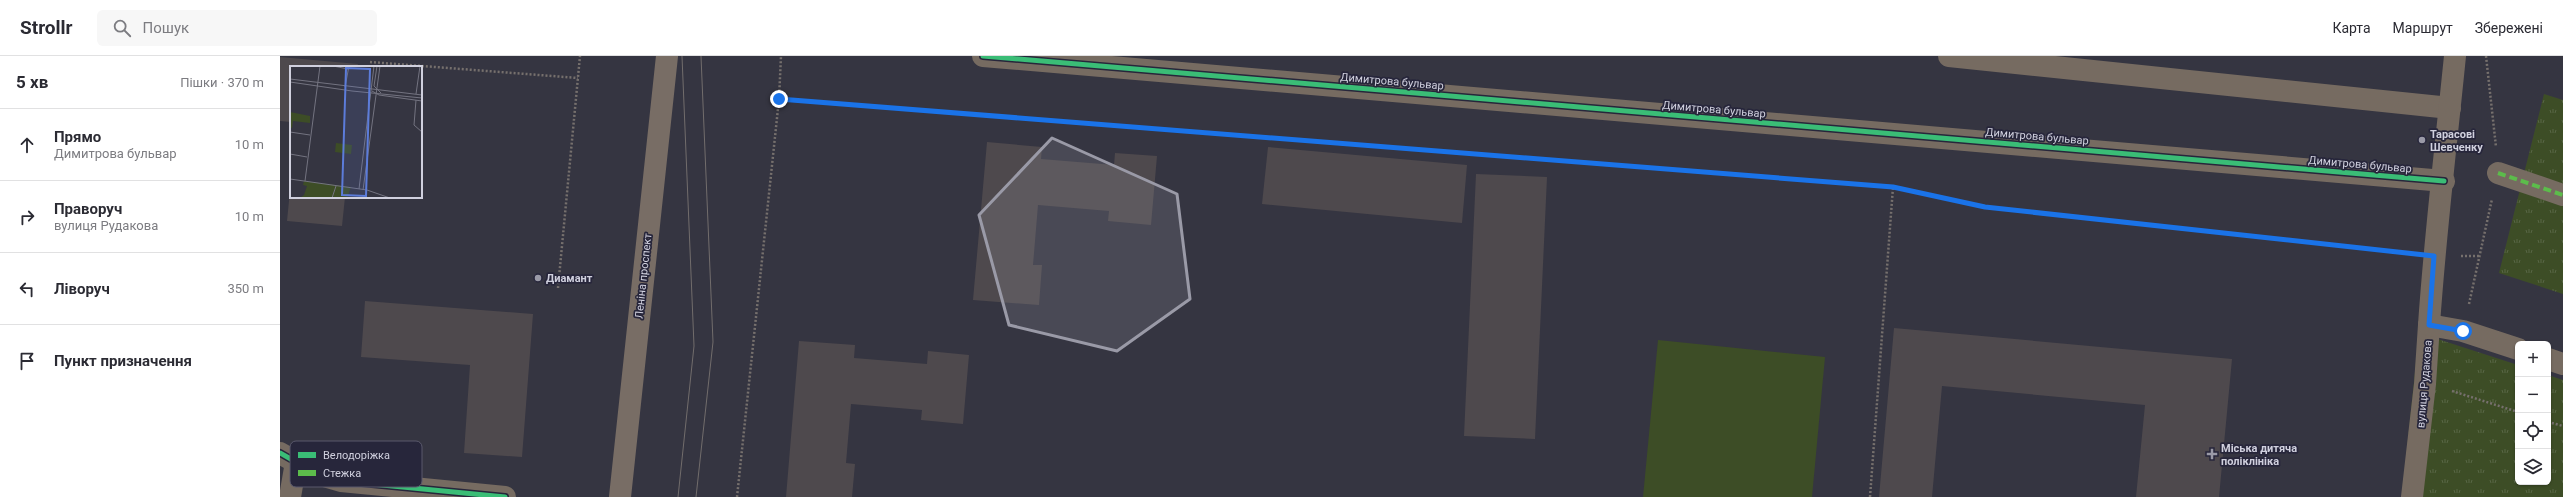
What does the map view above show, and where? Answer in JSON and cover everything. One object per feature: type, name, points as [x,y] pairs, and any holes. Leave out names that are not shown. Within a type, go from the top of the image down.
[{"type":"main road","name":"Леніна проспект","points":[[620,497],[667,56]]},
{"type":"street","name":"Димитрова бульвар","points":[[983,56],[2444,181]]},
{"type":"street","points":[[1950,56],[2450,108]]},
{"type":"street","name":"вулиця Рудакова","points":[[2412,497],[2425,384],[2434,256],[2444,181],[2455,56]]},
{"type":"street","points":[[2498,173],[2563,195]]},
{"type":"street","points":[[2429,325],[2463,331],[2515,348]]},
{"type":"street","points":[[2551,360],[2563,364]]},
{"type":"street","points":[[288,457],[290,497]]},
{"type":"street","points":[[402,487],[505,497]]},
{"type":"path","points":[[558,288],[580,56]]},
{"type":"path","points":[[737,497],[779,99],[782,56]]},
{"type":"path","points":[[2463,331],[2498,173],[2486,56]]},
{"type":"path","points":[[370,62],[578,78]]},
{"type":"path","points":[[779,99],[1893,187],[1985,207],[2434,256],[2480,256]]},
{"type":"path","points":[[1870,497],[1893,187]]},
{"type":"path","points":[[2451,383],[2449,390],[2515,411]]},
{"type":"path","points":[[2551,423],[2563,426]]},
{"type":"highlighted area","points":[[1052,138],[1177,194],[1190,299],[1117,351],[1009,325],[979,215]]},
{"type":"green space","points":[[2544,94],[2563,100],[2563,294],[2499,273]]},
{"type":"green space","points":[[2419,333],[2515,364],[2515,485],[2551,485],[2551,376],[2563,380],[2563,497],[2402,497]]},
{"type":"green space","points":[[1658,340],[1825,357],[1812,497],[1643,497]]},
{"type":"building","points":[[280,57],[358,64],[357,66],[290,66],[290,122],[280,121]]},
{"type":"building","points":[[987,142],[1042,147],[1041,159],[1114,165],[1115,153],[1157,156],[1151,225],[1108,221],[1109,211],[1038,205],[1033,265],[1042,265],[1039,305],[973,300]]},
{"type":"building","points":[[1268,147],[1467,165],[1462,223],[1262,204]]},
{"type":"building","points":[[1476,174],[1547,177],[1535,439],[1464,436]]},
{"type":"building","points":[[290,191],[290,198],[345,198],[342,226],[287,221]]},
{"type":"building","points":[[365,301],[533,314],[522,457],[464,453],[470,365],[361,357]]},
{"type":"building","points":[[1894,328],[2232,359],[2219,497],[2136,497],[2145,405],[1942,386],[1932,497],[1879,497]]},
{"type":"building","points":[[799,341],[855,345],[854,358],[927,364],[928,351],[969,355],[963,424],[921,420],[922,410],[851,404],[846,463],[855,464],[852,497],[786,497]]},
{"type":"tram line","points":[[678,497],[694,346],[682,56]]},
{"type":"tram line","points":[[696,497],[713,342],[701,56]]},
{"type":"marked path","points":[[2498,173],[2563,195]]},
{"type":"cycle path","points":[[983,56],[2444,181]]},
{"type":"cycle path","points":[[280,453],[290,459]]},
{"type":"cycle path","points":[[402,487],[505,497]]},
{"type":"place","name":"Тарасові Шевченку","points":[[2422,140]]},
{"type":"place","name":"Диамант","points":[[538,278]]},
{"type":"place","name":"Міська дитяча поліклініка","points":[[2212,454]]},
{"type":"route","points":[[779,99],[1893,187],[1985,207],[2434,256],[2429,325],[2463,331]]}]
